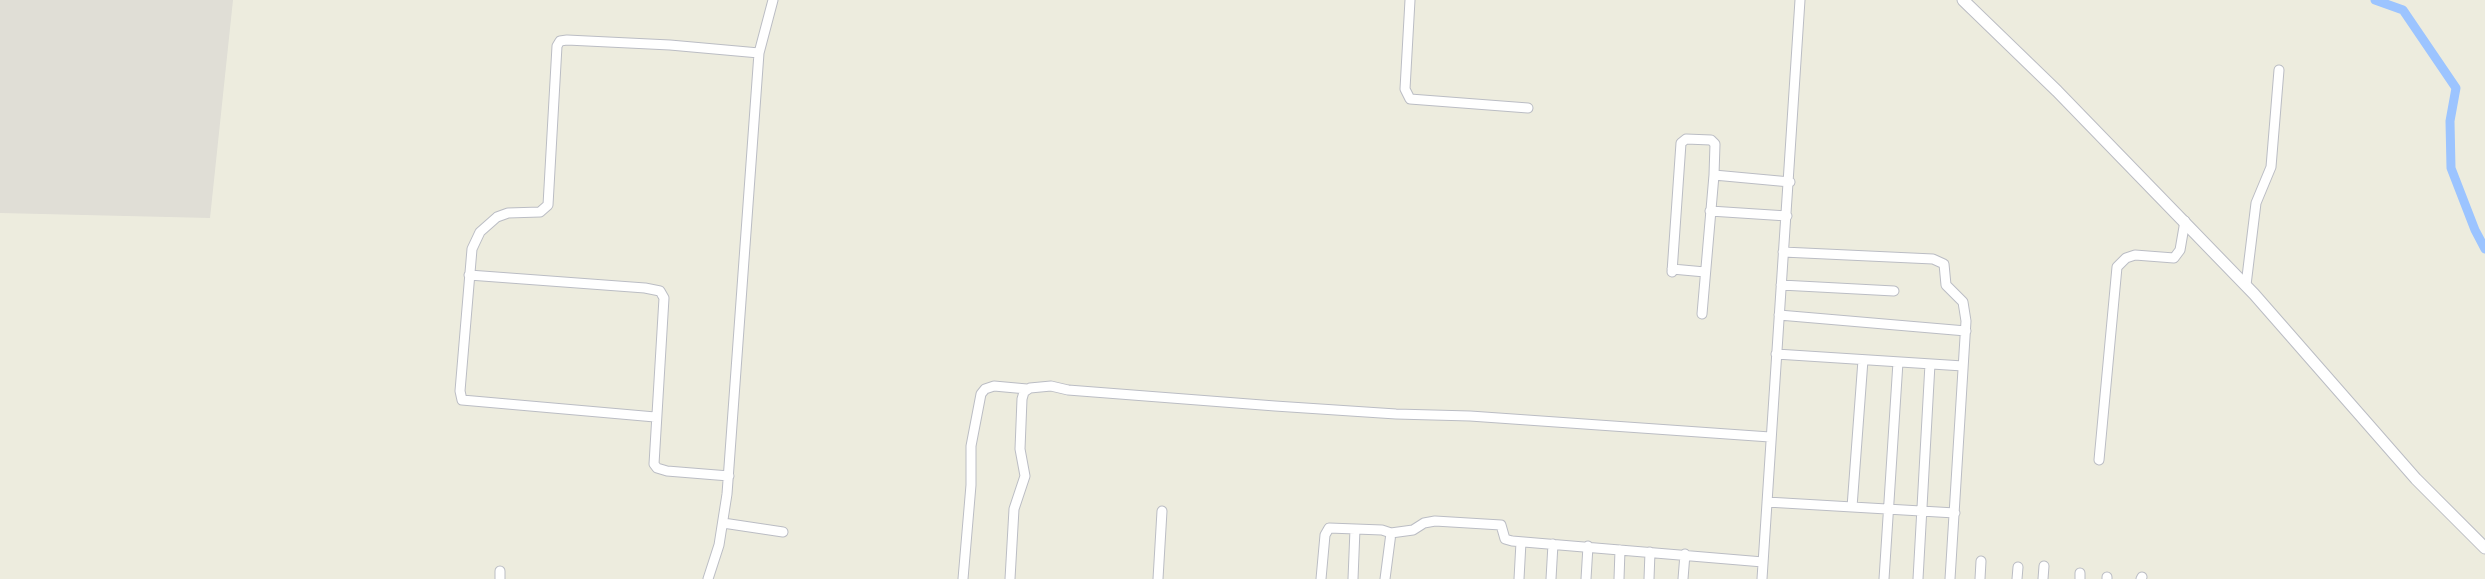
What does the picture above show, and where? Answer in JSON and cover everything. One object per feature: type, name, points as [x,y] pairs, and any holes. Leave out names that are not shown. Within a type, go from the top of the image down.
[{"type":"street","points":[[708,579],[723,524],[729,476],[759,53],[773,0]]},
{"type":"street","points":[[1410,0],[1405,89],[1410,99],[1528,108]]},
{"type":"street","points":[[1762,579],[1783,252],[1790,182],[1800,0]]},
{"type":"street","points":[[1963,0],[2057,90],[2246,285],[2416,479],[2485,548]]},
{"type":"street","points":[[656,416],[462,400],[460,391],[469,275],[474,243],[488,224],[503,214],[540,212],[548,205],[557,46],[560,41],[603,41],[759,53]]},
{"type":"street","points":[[2246,285],[2256,202],[2271,167],[2278,70]]},
{"type":"street","points":[[1702,314],[1706,272],[1710,211],[1714,175],[1714,142],[1711,140],[1686,138],[1682,140],[1672,270],[1706,272]]},
{"type":"street","points":[[1714,175],[1790,182]]},
{"type":"street","points":[[1710,211],[1787,216]]},
{"type":"street","points":[[2099,460],[2117,267],[2126,258],[2135,255],[2167,259],[2179,255],[2185,221]]},
{"type":"street","points":[[1783,252],[1938,259],[1945,268],[1946,285],[1960,298],[1964,306],[1966,331],[1950,579]]},
{"type":"street","points":[[469,275],[645,288],[660,291],[664,298],[653,459],[657,468],[667,471],[729,476]]},
{"type":"street","points":[[1781,284],[1894,291]]},
{"type":"street","points":[[1779,316],[1966,331]]},
{"type":"street","points":[[1776,354],[1963,366]]},
{"type":"street","points":[[1852,507],[1863,360]]},
{"type":"street","points":[[1884,579],[1898,362]]},
{"type":"street","points":[[1918,579],[1930,364]]},
{"type":"street","points":[[963,579],[971,485],[970,452],[981,394],[986,389],[994,386],[1027,389],[1051,386],[1068,390],[1275,406],[1396,414],[1470,416],[1770,437]]},
{"type":"street","points":[[1010,579],[1014,509],[1025,476],[1019,443],[1023,395],[1027,389]]},
{"type":"street","points":[[1767,502],[1955,513]]},
{"type":"street","points":[[1158,579],[1162,511]]},
{"type":"street","points":[[1321,579],[1327,530],[1332,528],[1382,530],[1391,533],[1416,529],[1430,521],[1501,526],[1505,539],[1521,542],[1685,554],[1763,562]]},
{"type":"street","points":[[723,524],[782,532]]},
{"type":"street","points":[[1353,579],[1355,529]]},
{"type":"street","points":[[1385,579],[1391,533]]},
{"type":"street","points":[[1519,579],[1521,542]]},
{"type":"street","points":[[1551,579],[1553,544]]},
{"type":"street","points":[[1586,579],[1588,546]]},
{"type":"street","points":[[1619,579],[1620,550]]},
{"type":"street","points":[[1649,579],[1650,552]]},
{"type":"street","points":[[1683,579],[1685,554]]},
{"type":"street","points":[[1980,579],[1981,561]]},
{"type":"street","points":[[2043,579],[2044,566]]},
{"type":"street","points":[[2017,579],[2018,567]]},
{"type":"shaded area","points":[[0,0],[233,0],[210,218],[0,213]]},
{"type":"waterway","points":[[2375,0],[2403,10],[2456,88],[2450,121],[2451,168],[2475,230],[2485,249]]}]
